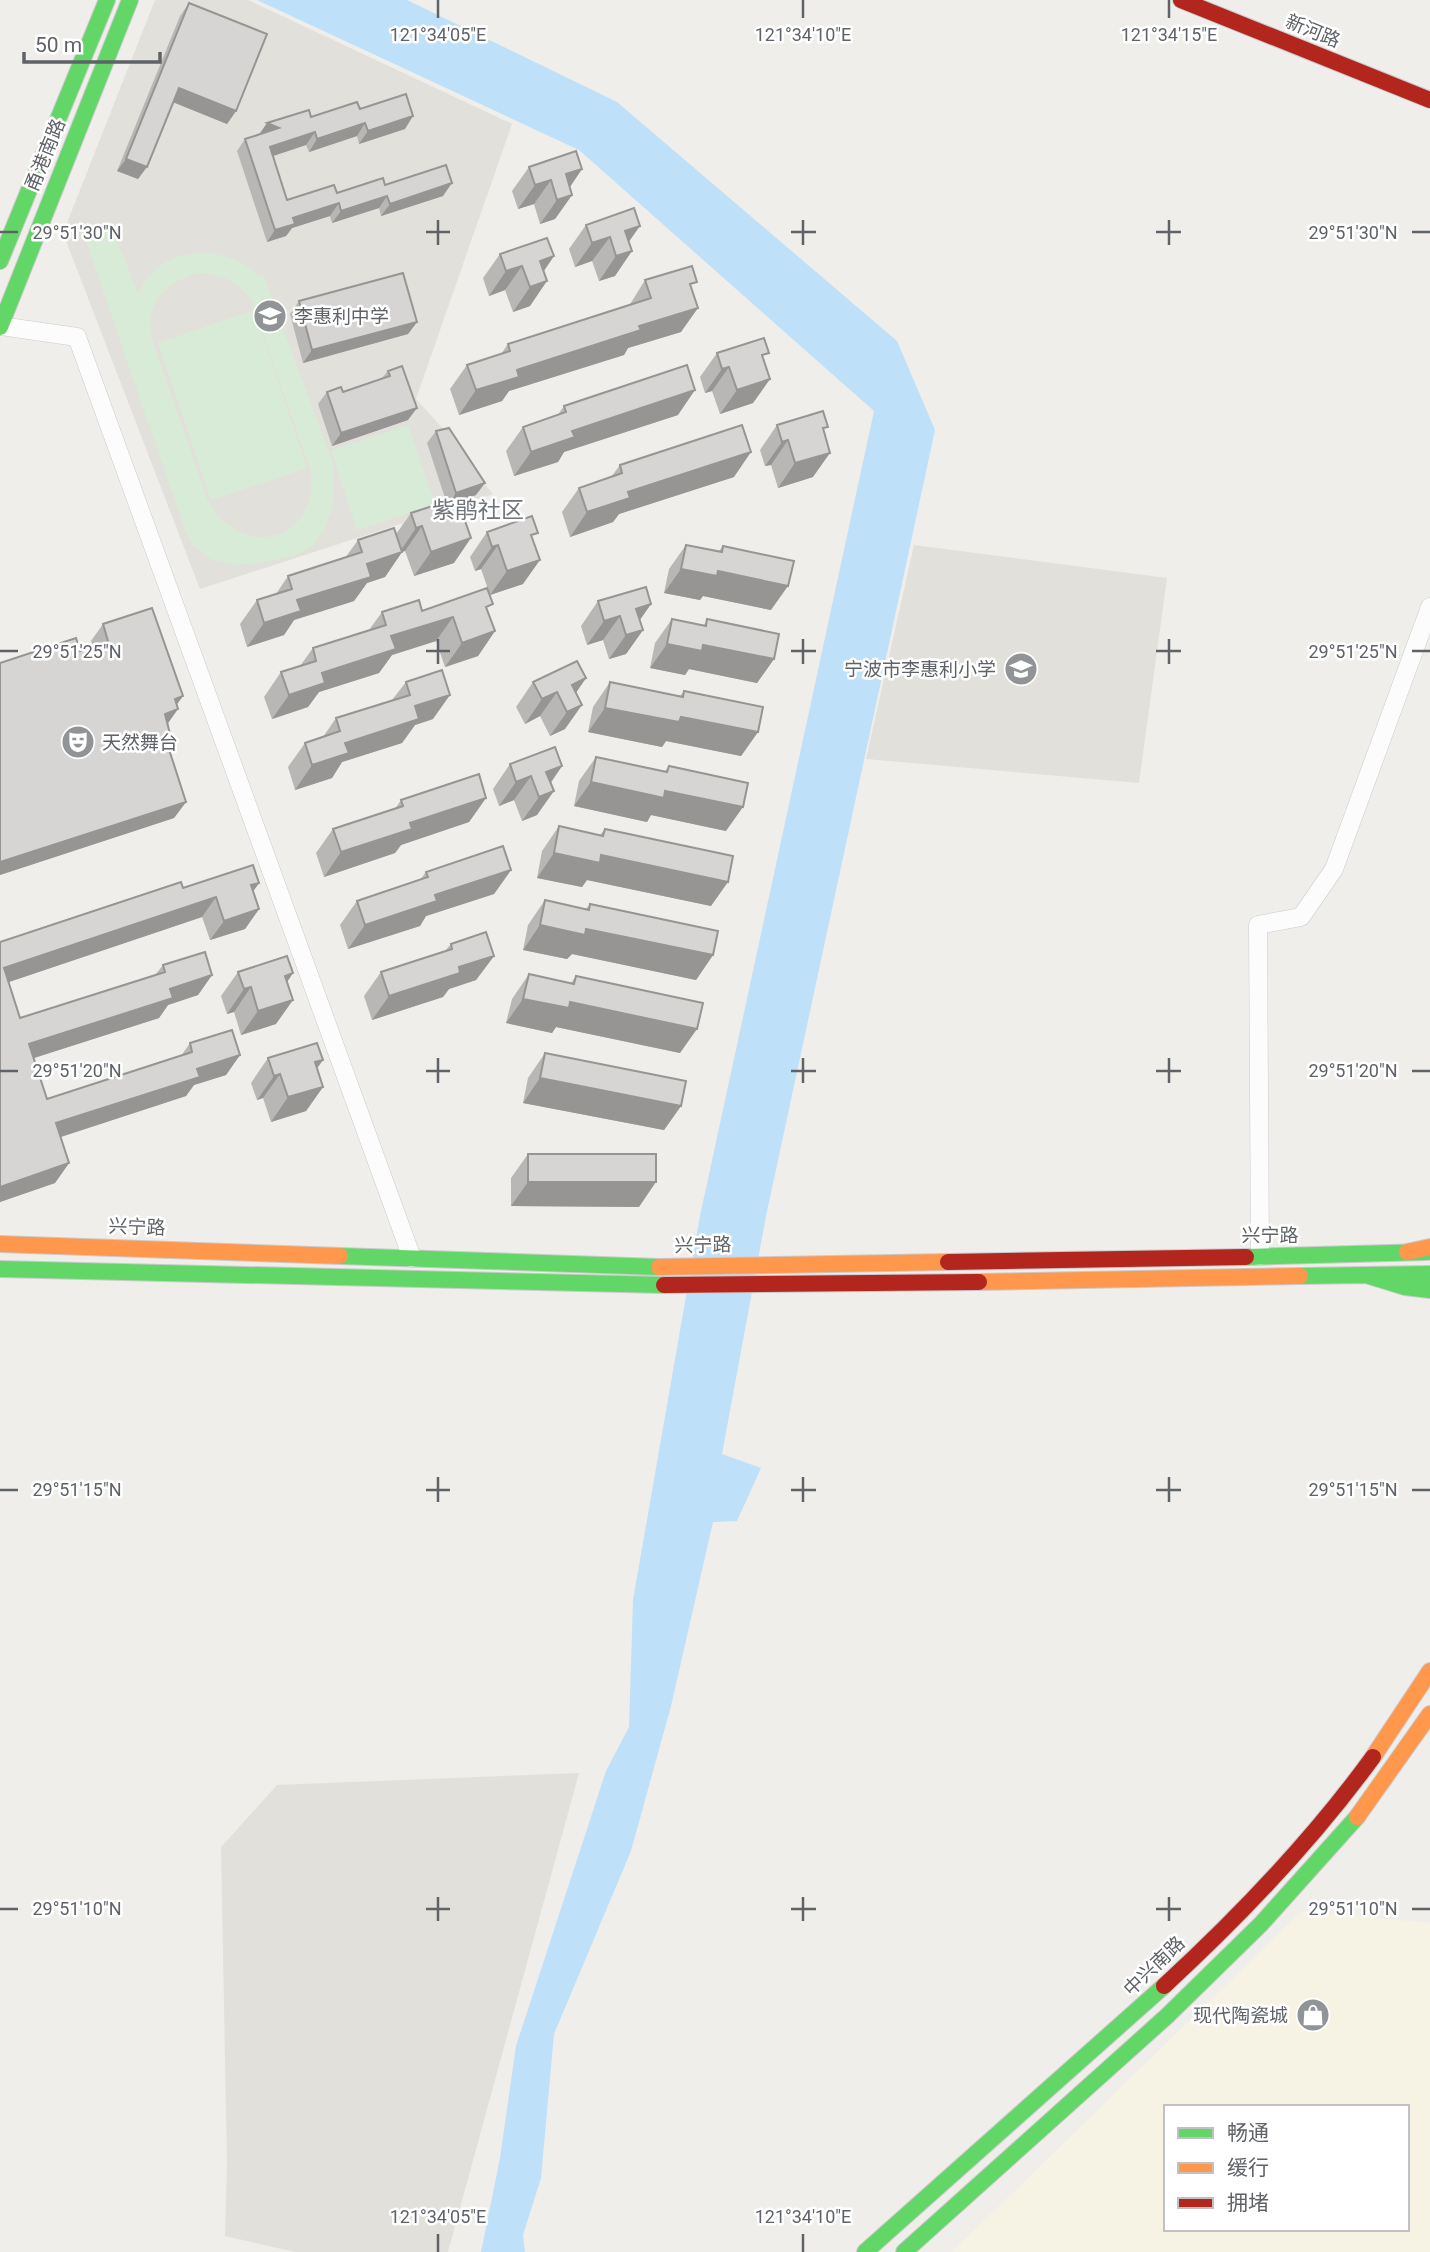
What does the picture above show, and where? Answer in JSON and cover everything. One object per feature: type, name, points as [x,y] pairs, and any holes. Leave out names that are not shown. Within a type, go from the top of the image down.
[{"type":"main road","name":"甬港南路","points":[[0,261],[107,0]]},
{"type":"main road","name":"甬港南路","points":[[0,326],[130,0]]},
{"type":"main road","name":"新河路","points":[[1181,0],[1430,100]]},
{"type":"main road","name":"兴宁路","points":[[0,1244],[649,1267],[1260,1256],[1430,1249]]},
{"type":"main road","name":"兴宁路","points":[[0,1269],[648,1285],[841,1285],[1430,1274]]},
{"type":"main road","name":"兴宁路","points":[[1366,1275],[1405,1287],[1430,1290]]},
{"type":"main road","name":"中兴南路","points":[[864,2252],[1150,1999],[1254,1898],[1335,1808],[1414,1698],[1430,1671]]},
{"type":"main road","points":[[904,2252],[1167,2016],[1261,1924],[1353,1822],[1430,1714]]},
{"type":"street","points":[[0,326],[77,337],[412,1258]]},
{"type":"street","points":[[1260,1256],[1258,925],[1301,918],[1335,869],[1430,607]]},
{"type":"shaded area","name":"李惠利中学","points":[[155,0],[248,0],[512,124],[416,399],[456,443],[493,494],[200,589],[63,233]]},
{"type":"shaded area","name":"宁波市李惠利小学","points":[[914,545],[1167,578],[1139,783],[866,759]]},
{"type":"shaded area","points":[[579,1773],[448,2252],[295,2252],[225,2236],[227,2164],[221,1847],[277,1785]]},
{"type":"shaded area","name":"现代陶瓷城","points":[[1302,1911],[1430,1923],[1430,2252],[952,2252]]},
{"type":"green space","points":[[111,224],[138,294],[149,276],[161,265],[189,254],[219,255],[234,260],[259,276],[263,275],[333,463],[333,505],[325,529],[312,546],[296,555],[236,565],[210,559],[193,545],[186,533],[84,235]],"holes":[[[199,273],[228,280],[240,287],[251,299],[311,472],[310,496],[302,515],[290,529],[274,536],[256,537],[238,531],[221,519],[207,499],[153,342],[151,316],[159,297],[176,282]]]},
{"type":"green space","points":[[254,310],[307,468],[211,500],[158,343]]},
{"type":"green space","points":[[408,425],[435,504],[357,530],[331,451]]},
{"type":"water","points":[[257,0],[407,0],[617,102],[897,341],[935,430],[766,1216],[722,1454],[761,1468],[737,1521],[713,1522],[671,1706],[631,1851],[554,2034],[541,2178],[523,2235],[525,2252],[481,2252],[500,2158],[516,2046],[606,1771],[629,1727],[633,1600],[700,1216],[874,411],[579,150]]},
{"type":"building","points":[[189,3],[267,34],[236,111],[179,88],[147,167],[126,159]]},
{"type":"building","points":[[406,94],[413,116],[368,131],[365,123],[317,139],[315,132],[270,147],[287,200],[334,185],[337,193],[383,178],[385,185],[446,165],[452,183],[390,204],[387,196],[341,211],[339,203],[293,218],[295,224],[275,230],[245,139],[279,128],[267,123],[309,110],[311,117],[357,102],[360,109]]},
{"type":"building","points":[[576,151],[582,169],[566,174],[572,195],[557,200],[551,180],[535,185],[529,167]]},
{"type":"building","points":[[634,208],[640,226],[625,231],[632,251],[616,256],[610,237],[592,243],[586,225]]},
{"type":"building","points":[[547,238],[554,256],[540,261],[547,281],[530,287],[522,266],[506,271],[500,254]]},
{"type":"building","points":[[692,266],[697,282],[690,284],[698,308],[639,326],[641,330],[517,370],[519,377],[476,390],[467,365],[510,351],[508,344],[651,298],[645,280]]},
{"type":"building","points":[[403,273],[417,322],[312,350],[299,301]]},
{"type":"building","points":[[764,338],[769,353],[762,355],[770,379],[737,390],[729,367],[722,369],[717,353]]},
{"type":"building","points":[[687,365],[695,390],[572,431],[575,437],[531,452],[523,427],[566,412],[564,406]]},
{"type":"building","points":[[402,366],[417,408],[341,433],[327,392],[341,387],[343,392],[390,376],[388,371]]},
{"type":"building","points":[[823,411],[828,427],[823,428],[830,453],[795,463],[788,440],[782,442],[777,425]]},
{"type":"building","points":[[742,425],[751,452],[628,492],[630,498],[587,512],[579,488],[622,473],[620,465]]},
{"type":"building","points":[[449,428],[485,483],[456,493],[436,431]]},
{"type":"building","points":[[457,498],[471,538],[431,552],[422,526],[416,528],[411,513]]},
{"type":"building","points":[[532,516],[538,533],[531,535],[540,560],[507,571],[498,545],[492,547],[487,532]]},
{"type":"building","points":[[394,528],[402,552],[367,564],[371,577],[297,600],[301,611],[264,623],[257,600],[292,589],[288,576],[362,552],[358,540]]},
{"type":"building","points":[[686,545],[722,552],[723,546],[794,561],[788,586],[718,571],[717,576],[681,569]]},
{"type":"building","points":[[646,587],[651,604],[636,609],[643,630],[626,635],[620,616],[604,621],[598,601]]},
{"type":"building","points":[[487,588],[493,604],[486,607],[495,631],[462,643],[453,617],[391,636],[396,649],[322,673],[325,683],[289,695],[281,672],[316,661],[313,648],[386,625],[382,612],[419,600],[422,611]]},
{"type":"building","name":"天然舞台","points":[[152,608],[183,696],[175,699],[178,709],[165,714],[171,738],[166,740],[186,802],[0,862],[0,663],[76,638],[80,651],[108,641],[103,624]]},
{"type":"building","points":[[672,619],[706,626],[707,619],[779,634],[774,659],[703,645],[702,651],[667,644]]},
{"type":"building","points":[[577,661],[586,678],[572,685],[582,705],[567,712],[557,692],[542,699],[533,682]]},
{"type":"building","points":[[442,670],[450,695],[415,706],[419,719],[345,743],[349,753],[312,765],[305,743],[340,731],[336,718],[410,695],[406,682]]},
{"type":"building","points":[[610,682],[683,697],[684,691],[763,707],[758,732],[681,717],[679,722],[605,708]]},
{"type":"building","points":[[555,747],[562,766],[546,772],[554,791],[539,797],[531,776],[516,782],[510,764]]},
{"type":"building","points":[[596,757],[667,772],[669,766],[748,783],[743,807],[665,791],[664,798],[591,782]]},
{"type":"building","points":[[479,774],[486,798],[410,823],[412,829],[341,852],[333,829],[403,806],[401,800]]},
{"type":"building","points":[[559,826],[603,836],[605,829],[733,856],[728,882],[601,855],[600,863],[554,853]]},
{"type":"building","points":[[503,846],[511,870],[435,895],[437,901],[365,925],[357,901],[428,877],[426,872]]},
{"type":"building","points":[[253,865],[259,883],[251,885],[259,909],[224,921],[216,897],[4,968],[20,1018],[165,972],[163,965],[205,952],[212,975],[170,989],[173,998],[29,1044],[47,1099],[192,1052],[190,1043],[232,1030],[240,1055],[197,1069],[200,1077],[56,1123],[69,1163],[0,1187],[0,942],[181,882],[183,888]]},
{"type":"building","points":[[545,900],[589,910],[590,904],[718,931],[713,955],[586,929],[585,935],[540,925]]},
{"type":"building","points":[[486,932],[494,956],[459,967],[460,973],[389,996],[381,972],[452,949],[451,944]]},
{"type":"building","points":[[287,956],[293,973],[285,976],[293,1000],[258,1011],[251,987],[244,989],[238,972]]},
{"type":"building","points":[[529,974],[574,984],[576,976],[703,1003],[697,1029],[570,1002],[569,1008],[523,999]]},
{"type":"building","points":[[317,1043],[323,1060],[315,1062],[323,1087],[288,1097],[280,1074],[274,1076],[268,1058]]},
{"type":"building","points":[[545,1053],[686,1081],[681,1106],[540,1078]]},
{"type":"building","points":[[528,1154],[656,1154],[656,1182],[528,1182]]},
{"type":"traffic: fast","points":[[0,261],[107,0]]},
{"type":"traffic: fast","points":[[0,327],[130,0]]},
{"type":"traffic: fast","points":[[1246,1257],[1427,1252]]},
{"type":"traffic: fast","points":[[340,1256],[659,1267]]},
{"type":"traffic: fast","points":[[0,1269],[664,1285]]},
{"type":"traffic: fast","points":[[1300,1276],[1430,1274]]},
{"type":"traffic: fast","points":[[1366,1275],[1405,1287],[1430,1290]]},
{"type":"traffic: fast","points":[[904,2252],[1167,2016],[1261,1924],[1357,1817]]},
{"type":"traffic: fast","points":[[865,2252],[1164,1986]]},
{"type":"traffic: slow","points":[[0,1244],[340,1256]]},
{"type":"traffic: slow","points":[[1407,1252],[1430,1247]]},
{"type":"traffic: slow","points":[[659,1267],[948,1262]]},
{"type":"traffic: slow","points":[[979,1282],[1300,1276]]},
{"type":"traffic: slow","points":[[1373,1757],[1430,1671]]},
{"type":"traffic: slow","points":[[1357,1817],[1430,1714]]},
{"type":"traffic: jam","points":[[1181,0],[1430,100]]},
{"type":"traffic: jam","points":[[948,1262],[1246,1257]]},
{"type":"traffic: jam","points":[[664,1285],[979,1282]]},
{"type":"traffic: jam","points":[[1164,1986],[1274,1877],[1373,1757]]},
{"type":"place","name":"李惠利中学","points":[[270,316]]},
{"type":"place","name":"宁波市李惠利小学","points":[[1021,669]]},
{"type":"place","name":"天然舞台","points":[[78,742]]},
{"type":"place","name":"现代陶瓷城","points":[[1313,2015]]},
{"type":"district","name":"紫鹃社区","points":[[478,510]]}]
